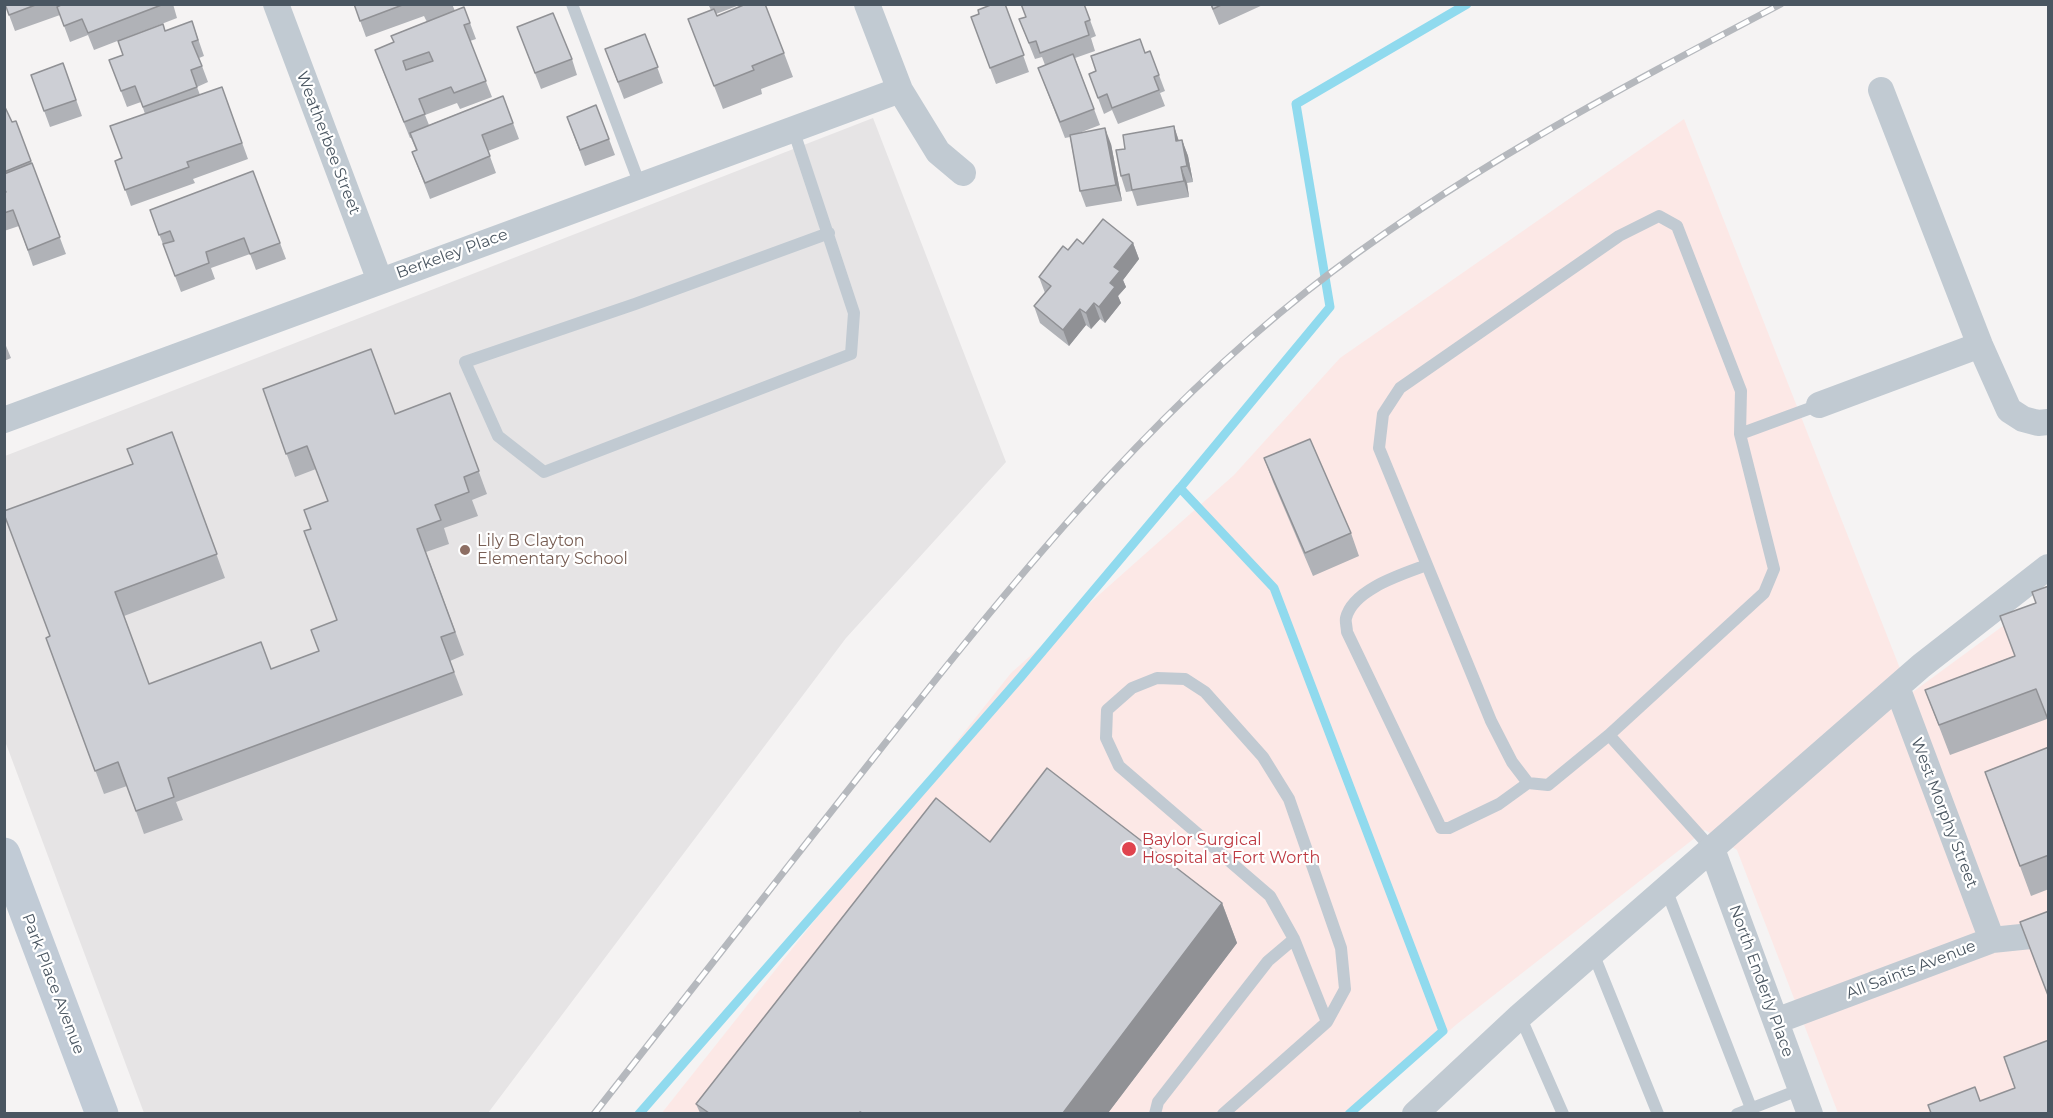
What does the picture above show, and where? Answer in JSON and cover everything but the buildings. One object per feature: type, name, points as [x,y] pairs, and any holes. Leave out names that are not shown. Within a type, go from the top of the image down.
[{"type":"street","name":"Weatherbee Street","points":[[276,4],[380,281]]},
{"type":"street","points":[[867,4],[900,90],[938,152],[963,173]]},
{"type":"street","name":"Berkeley Place","points":[[4,420],[900,90]]},
{"type":"street","points":[[1881,90],[1980,345],[2009,410],[2023,419],[2038,423],[2049,422]]},
{"type":"street","points":[[1820,405],[1980,345]]},
{"type":"street","points":[[1415,1113],[1520,1016],[1897,687],[2049,567]]},
{"type":"street","name":"West Morphy Street","points":[[1897,687],[1992,940]]},
{"type":"street","name":"North Enderly Place","points":[[1712,849],[1810,1113]]},
{"type":"street","name":"Park Place Avenue","points":[[4,854],[102,1113]]},
{"type":"street","name":"All Saints Avenue","points":[[1776,1022],[1992,940],[2031,936],[2049,930]]},
{"type":"lane","points":[[572,4],[640,185]]},
{"type":"lane","points":[[793,129],[829,233],[854,313],[851,354],[544,472],[498,436],[465,362],[635,304],[829,233]]},
{"type":"lane","points":[[1427,565],[1376,586],[1356,601],[1346,617],[1347,632],[1441,828],[1449,828],[1498,804],[1528,783],[1548,785],[1609,735],[1764,593],[1774,569],[1740,434],[1741,392],[1677,226],[1659,216],[1619,236],[1400,388],[1383,414],[1378,448],[1427,565],[1491,721],[1512,762],[1528,783]]},
{"type":"lane","points":[[1740,434],[1820,405]]},
{"type":"lane","points":[[1223,1113],[1327,1022],[1345,989],[1341,948],[1289,799],[1263,757],[1206,692],[1185,679],[1157,678],[1132,688],[1107,710],[1106,738],[1119,766],[1270,896],[1294,939],[1327,1022]]},
{"type":"lane","points":[[1609,735],[1712,849]]},
{"type":"lane","points":[[1666,889],[1751,1108]]},
{"type":"lane","points":[[1155,1113],[1158,1102],[1268,961],[1294,939]]},
{"type":"lane","points":[[1593,953],[1658,1113]]},
{"type":"lane","points":[[1520,1016],[1563,1113]]},
{"type":"lane","points":[[1737,1113],[1800,1089]]},
{"type":"shaded area","name":"Lily B Clayton Elementary School","points":[[873,118],[1006,462],[846,638],[488,1113],[144,1113],[5,741],[5,456]]},
{"type":"shaded area","points":[[1684,119],[1910,694],[2048,593],[2048,1113],[1838,1113],[1737,850],[1705,830],[1457,1024],[1354,1113],[661,1114],[1011,673],[1234,475],[1340,358]]},
{"type":"waterway","points":[[1349,1114],[1443,1031],[1274,588],[1180,488],[1330,307],[1296,104],[1467,4]]},
{"type":"waterway","points":[[639,1114],[1020,678],[1180,488]]},
{"type":"railway","points":[[594,1114],[974,632],[1131,452],[1187,396],[1307,291],[1420,210],[1478,172],[1597,102],[1781,4]]},
{"type":"place","name":"Lily B Clayton Elementary School","points":[[465,550]]},
{"type":"place","name":"Baylor Surgical Hospital at Fort Worth","points":[[1129,849]]}]
